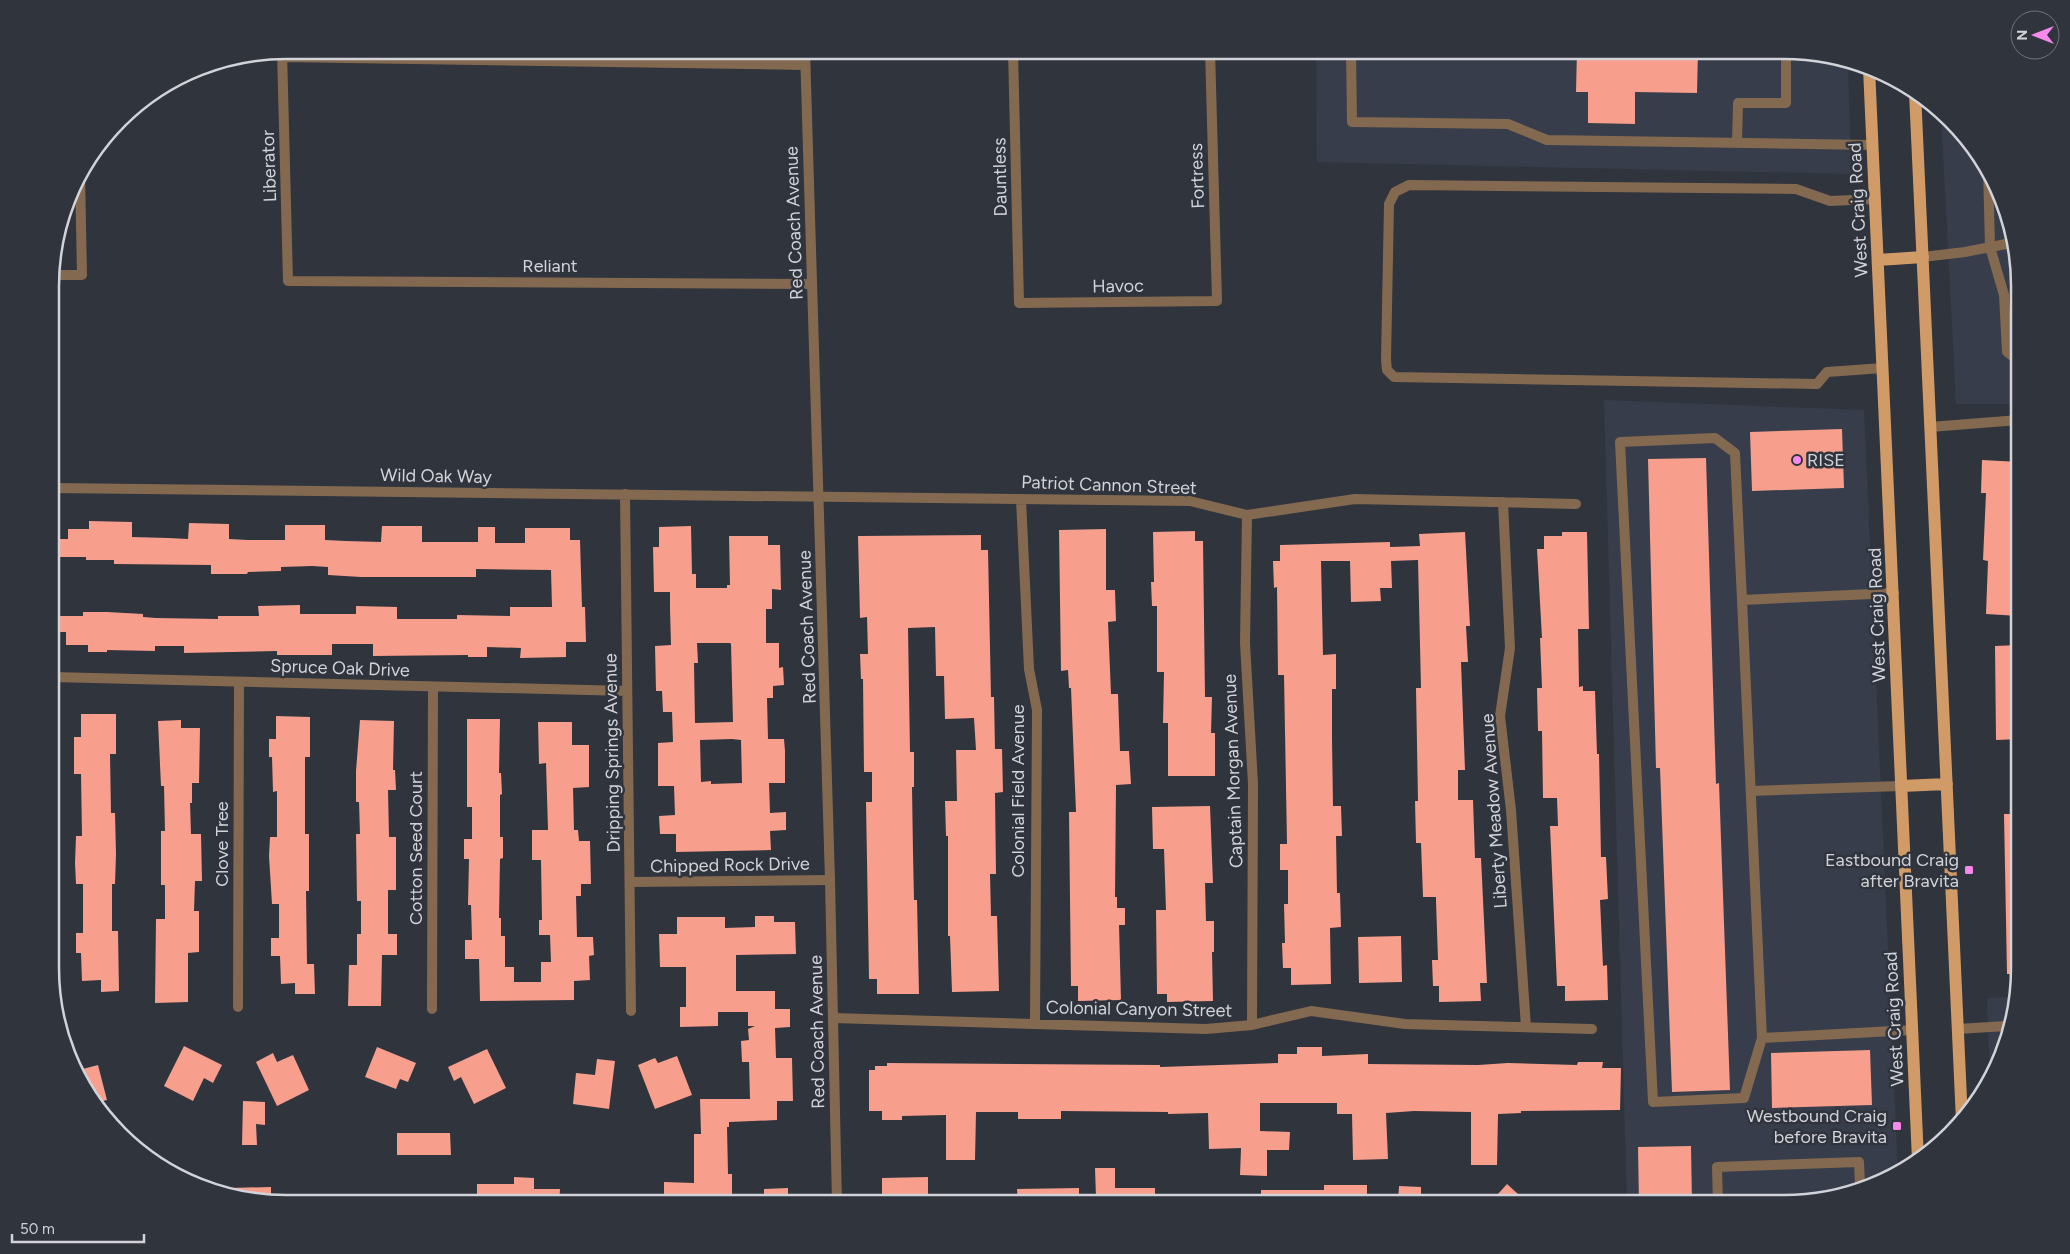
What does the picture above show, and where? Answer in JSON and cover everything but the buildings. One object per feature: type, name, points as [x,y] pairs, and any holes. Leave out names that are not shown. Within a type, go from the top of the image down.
[{"type":"main road","name":"West Craig Road","points":[[1869,75],[1918,1151]]},
{"type":"main road","points":[[1915,101],[1962,1109]]},
{"type":"main road","points":[[1878,260],[1923,257]]},
{"type":"main road","points":[[1901,786],[1946,784]]},
{"type":"street","name":"Liberator","points":[[282,59],[288,281]]},
{"type":"street","points":[[520,59],[805,65]]},
{"type":"street","name":"Red Coach Avenue","points":[[805,59],[830,880],[837,1195]]},
{"type":"street","name":"Dauntless","points":[[1013,59],[1019,303]]},
{"type":"street","name":"Fortress","points":[[1210,59],[1217,301]]},
{"type":"street","points":[[1351,59],[1352,122],[1508,124],[1547,140],[1872,145]]},
{"type":"street","points":[[1737,143],[1738,103],[1786,103],[1786,59]]},
{"type":"street","points":[[1875,199],[1830,201],[1796,189],[1409,185],[1395,192],[1390,204],[1386,360],[1387,370],[1394,377],[1808,384],[1817,384],[1827,372],[1883,368]]},
{"type":"street","points":[[1988,187],[1990,246],[2004,295],[2007,352],[2011,355]]},
{"type":"street","points":[[59,275],[82,274],[80,190]]},
{"type":"street","points":[[1923,257],[1965,252],[2007,244]]},
{"type":"street","name":"Reliant","points":[[288,281],[812,284]]},
{"type":"street","name":"Havoc","points":[[1019,303],[1217,301]]},
{"type":"street","points":[[1930,427],[2011,421]]},
{"type":"street","points":[[1715,438],[1735,454],[1742,600],[1762,1038],[1744,1098],[1653,1102],[1620,442],[1715,438]]},
{"type":"street","name":"Wild Oak Way","points":[[59,488],[819,496]]},
{"type":"street","name":"Dripping Springs Avenue","points":[[625,494],[631,1010]]},
{"type":"street","name":"Patriot Cannon Street","points":[[819,496],[1190,501],[1246,515],[1355,499],[1576,504]]},
{"type":"street","name":"Colonial Field Avenue","points":[[1021,499],[1029,669],[1037,710],[1035,1024]]},
{"type":"street","name":"Liberty Meadow Avenue","points":[[1503,502],[1510,648],[1500,716],[1511,810],[1526,1027]]},
{"type":"street","name":"Captain Morgan Avenue","points":[[1246,515],[1245,643],[1253,784],[1252,1026]]},
{"type":"street","points":[[1742,600],[1894,593]]},
{"type":"street","name":"Spruce Oak Drive","points":[[59,677],[627,691]]},
{"type":"street","name":"Clove Tree","points":[[238,1007],[239,682]]},
{"type":"street","name":"Cotton Seed Court","points":[[432,1009],[434,687]]},
{"type":"street","points":[[1751,791],[1901,786]]},
{"type":"street","name":"Chipped Rock Drive","points":[[630,882],[830,880]]},
{"type":"street","name":"Colonial Canyon Street","points":[[833,1018],[1206,1029],[1252,1026],[1311,1011],[1405,1024],[1592,1029]]},
{"type":"street","points":[[1958,1029],[2004,1026]]},
{"type":"street","points":[[1762,1038],[1912,1030]]},
{"type":"street","points":[[1718,1195],[1717,1167],[1859,1162],[1860,1182]]},
{"type":"shaded area","points":[[1316,59],[1799,59],[1848,68],[1851,174],[1317,162]]},
{"type":"shaded area","points":[[1942,122],[1973,160],[1988,186],[2004,227],[2011,271],[2011,404],[1956,404]]},
{"type":"shaded area","points":[[1604,400],[1864,410],[1898,1165],[1871,1178],[1843,1188],[1799,1195],[1627,1195]]},
{"type":"shaded area","points":[[2009,997],[2004,1027],[1989,1065],[1987,998]]},
{"type":"place","name":"RISE","points":[[1797,460]]},
{"type":"place","name":"Eastbound Craig after Bravita","points":[[1969,870]]},
{"type":"place","name":"Westbound Craig before Bravita","points":[[1897,1126]]}]
